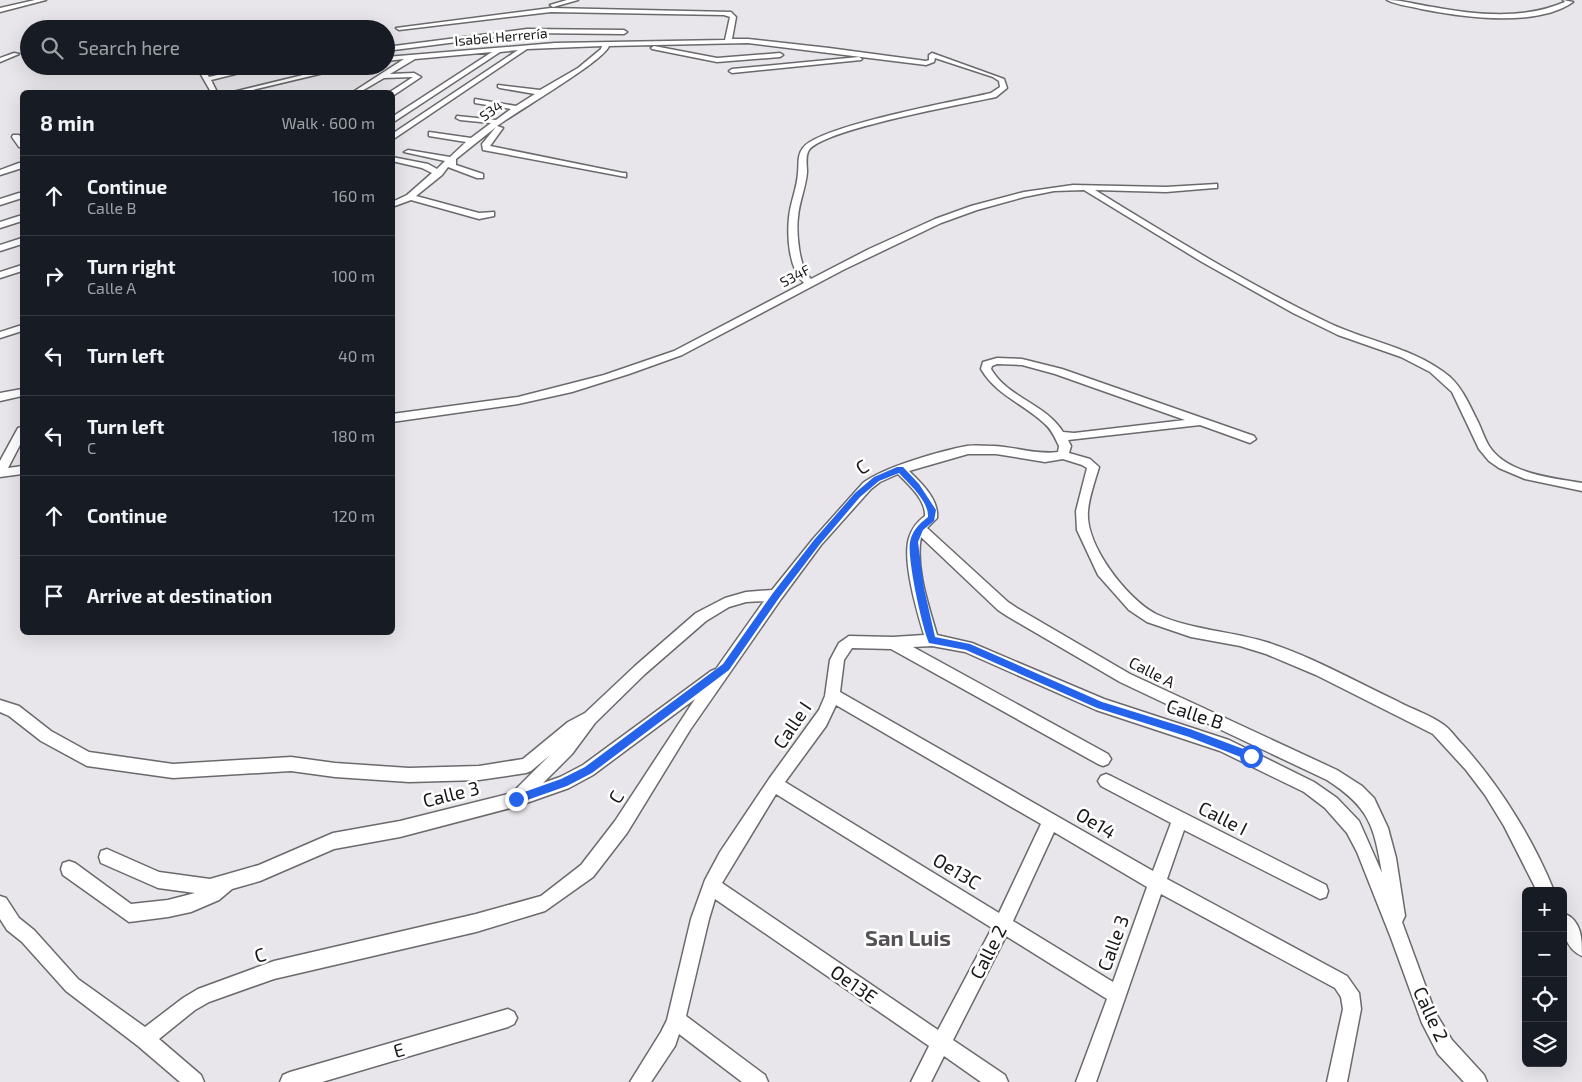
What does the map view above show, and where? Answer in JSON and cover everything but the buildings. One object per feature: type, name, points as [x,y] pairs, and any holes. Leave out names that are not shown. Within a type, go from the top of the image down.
[{"type":"street","points":[[0,10],[43,0]]},
{"type":"street","points":[[511,49],[518,16],[575,0]]},
{"type":"street","points":[[1390,0],[1438,10],[1512,17],[1553,8],[1570,2],[1566,0]]},
{"type":"street","points":[[398,28],[527,12],[570,10],[628,22]]},
{"type":"street","points":[[395,48],[514,32],[724,13],[732,14],[733,17],[728,41]]},
{"type":"street","points":[[619,43],[628,22]]},
{"type":"street","points":[[640,43],[728,41],[775,43],[926,63],[932,61],[932,55],[999,77],[1002,80],[1004,88],[993,95],[858,127],[824,137],[810,144],[805,149],[802,176],[796,199],[793,230],[801,273],[804,279],[812,284]]},
{"type":"street","points":[[640,43],[654,48],[717,60],[780,55]]},
{"type":"street","name":"Isabel Herrería","points":[[395,58],[526,47],[640,43]]},
{"type":"street","points":[[775,43],[786,66]]},
{"type":"street","name":"S34","points":[[395,204],[410,197],[439,173],[472,141],[498,122],[580,69],[604,50],[606,44]]},
{"type":"street","points":[[395,68],[411,57],[406,46]]},
{"type":"street","points":[[395,136],[526,47]]},
{"type":"street","points":[[395,119],[499,50]]},
{"type":"street","points":[[0,60],[16,54]]},
{"type":"street","points":[[732,71],[882,57]]},
{"type":"street","points":[[205,75],[213,90]]},
{"type":"street","points":[[208,79],[226,75]]},
{"type":"street","points":[[244,90],[301,75]]},
{"type":"street","points":[[359,90],[385,75]]},
{"type":"street","points":[[382,77],[417,76],[395,92]]},
{"type":"street","points":[[500,86],[543,93]]},
{"type":"street","points":[[478,101],[515,110],[516,115],[501,126],[490,138],[486,148],[623,174]]},
{"type":"street","points":[[460,118],[498,122]]},
{"type":"street","points":[[432,134],[472,141]]},
{"type":"street","points":[[16,137],[20,142]]},
{"type":"street","points":[[408,152],[453,160],[452,166],[480,176]]},
{"type":"street","points":[[396,159],[425,166],[439,173]]},
{"type":"street","points":[[0,173],[20,166]]},
{"type":"street","points":[[0,180],[20,175]]},
{"type":"street","name":"S34F","points":[[395,418],[494,405],[546,394],[612,376],[678,353],[939,220],[1037,192],[1085,187],[1185,189],[1214,186]]},
{"type":"street","points":[[1085,187],[1185,247],[1312,319],[1340,332],[1389,348],[1425,365],[1446,379],[1456,390],[1486,449],[1499,463],[1527,474],[1582,487]]},
{"type":"street","points":[[0,202],[20,196]]},
{"type":"street","points":[[410,197],[480,216],[491,214]]},
{"type":"street","points":[[0,225],[20,219]]},
{"type":"street","points":[[0,248],[20,242]]},
{"type":"street","points":[[0,276],[20,269]]},
{"type":"street","points":[[0,335],[20,329]]},
{"type":"street","points":[[1250,439],[1058,371],[1022,362],[997,361],[987,364],[988,375],[1010,394],[1050,423],[1065,446],[1063,455],[1086,462],[1092,467],[1082,511],[1083,530],[1103,571],[1134,606],[1152,618],[1191,631],[1240,640],[1268,649],[1351,685],[1438,729],[1471,765],[1490,790],[1510,821],[1544,887]]},
{"type":"street","points":[[0,397],[20,393]]},
{"type":"street","points":[[1059,436],[1074,437],[1202,422]]},
{"type":"street","points":[[0,473],[20,435]]},
{"type":"street","name":"C","points":[[145,1039],[189,1004],[204,995],[274,970],[476,924],[546,903],[587,871],[621,827],[685,725],[776,595],[817,542],[858,495],[876,479],[900,469],[958,452],[979,448],[1045,458],[1063,455]]},
{"type":"street","points":[[900,469],[916,486],[932,510],[931,518],[920,528],[915,536],[914,552],[919,588],[932,640]]},
{"type":"street","points":[[0,473],[20,470]]},
{"type":"street","name":"Calle A","points":[[920,528],[1003,606],[1012,612],[1125,678],[1332,775],[1356,791],[1368,802],[1382,830],[1400,938]]},
{"type":"street","name":"Calle 3","points":[[106,857],[158,880],[210,887],[260,873],[333,841],[400,828],[516,799],[567,750],[590,718],[640,670],[701,617],[725,603],[746,597],[776,595]]},
{"type":"street","name":"Calle B","points":[[893,643],[932,640],[967,647],[1101,705],[1224,745],[1309,787],[1332,803],[1353,827],[1400,938]]},
{"type":"street","name":"Calle I","points":[[640,1082],[668,1039],[676,1020],[700,919],[710,886],[774,784],[822,721],[828,710],[832,695],[837,660],[845,644],[854,641],[893,643],[1103,759]]},
{"type":"street","points":[[516,799],[564,783],[588,770],[726,667]]},
{"type":"street","name":"Oe14","points":[[832,695],[1157,883],[1341,982],[1350,994],[1352,1009],[1337,1082]]},
{"type":"street","points":[[0,706],[14,711],[46,736],[87,759],[173,771],[291,764],[335,770],[409,775],[479,773],[526,766],[573,727],[590,718]]},
{"type":"street","name":"Calle I","points":[[1106,781],[1320,891]]},
{"type":"street","name":"Oe13C","points":[[774,784],[1117,995]]},
{"type":"street","name":"Calle 3","points":[[1086,1082],[1180,819]]},
{"type":"street","name":"Calle 2","points":[[921,1082],[1003,924],[1050,820]]},
{"type":"street","points":[[69,869],[129,913],[179,908],[209,898],[233,880]]},
{"type":"street","name":"Oe13E","points":[[710,886],[998,1082]]},
{"type":"street","points":[[0,904],[13,924],[28,936],[72,984],[145,1039],[194,1082]]},
{"type":"street","points":[[1567,927],[1582,948]]},
{"type":"street","name":"Calle 2","points":[[1400,938],[1428,1016],[1445,1046],[1476,1082]]},
{"type":"street","name":"E","points":[[290,1082],[508,1018]]},
{"type":"street","points":[[676,1020],[758,1082]]},
{"type":"district","name":"San Luis","points":[[908,938]]},
{"type":"route","points":[[516,799],[564,783],[588,770],[726,667],[776,595],[817,542],[858,495],[876,479],[900,469],[916,486],[932,510],[933,516],[920,528],[915,536],[914,552],[919,588],[932,640],[960,644],[1110,709],[1190,733],[1251,756]]}]
